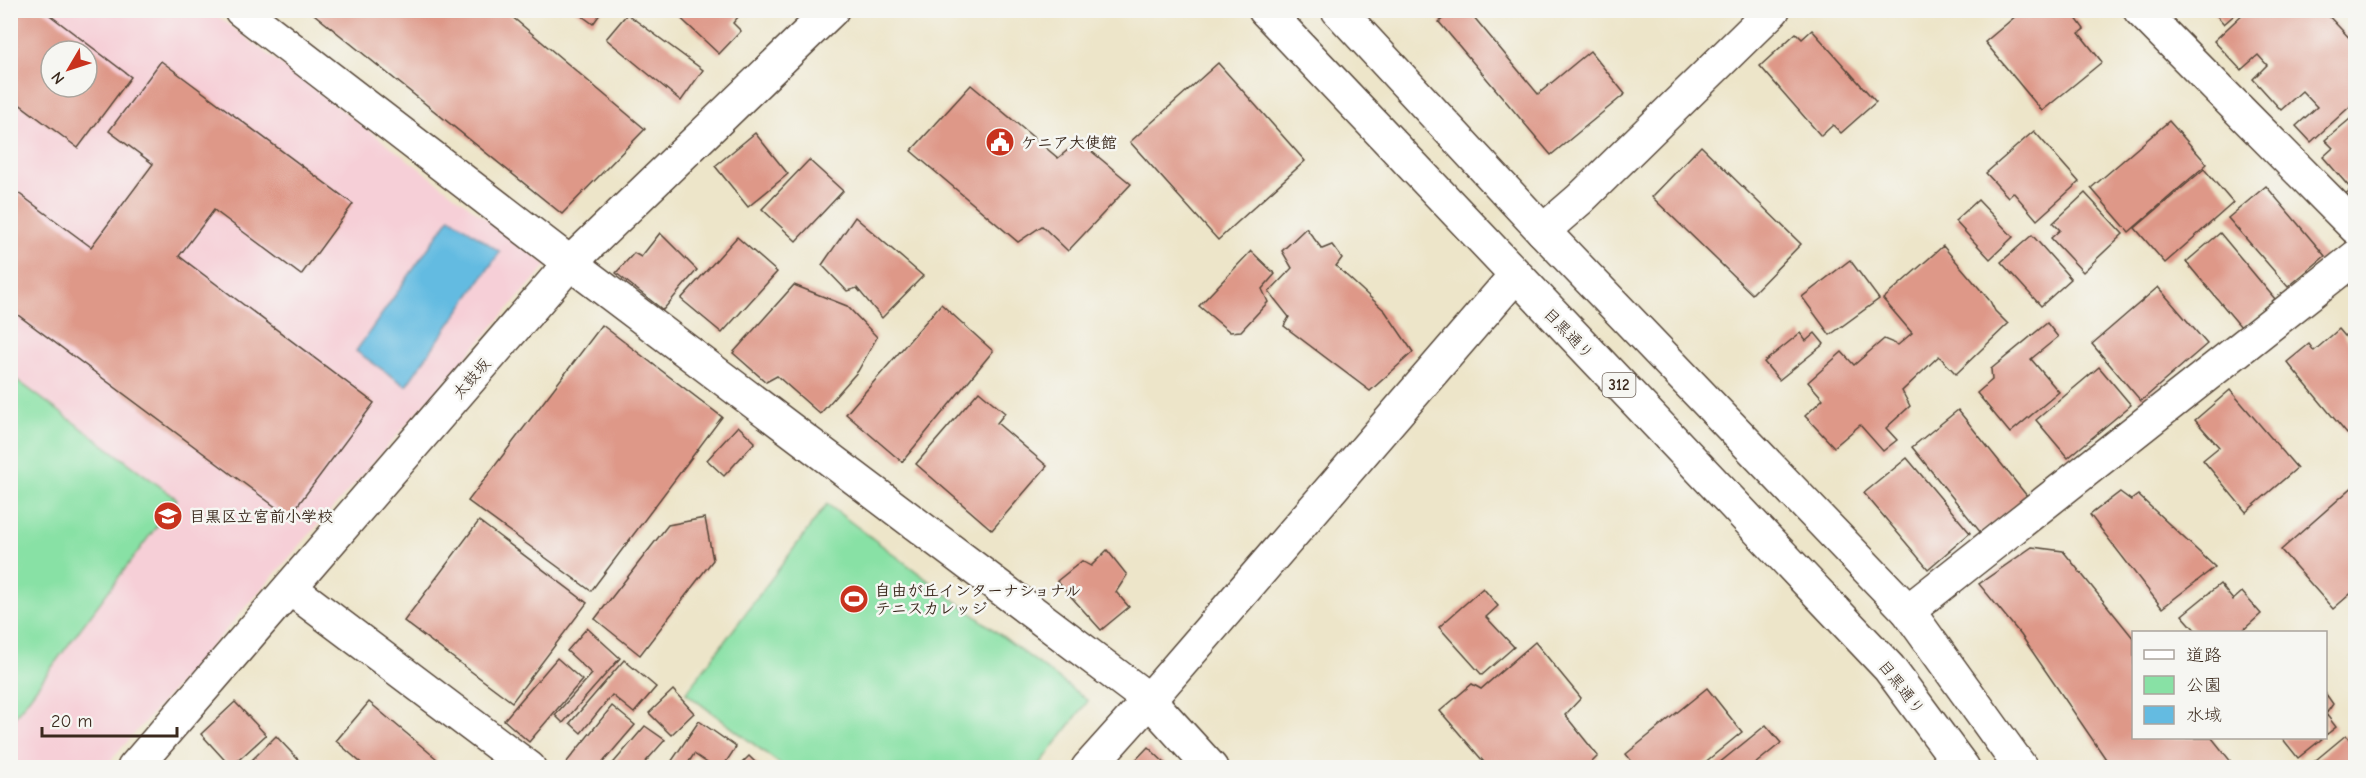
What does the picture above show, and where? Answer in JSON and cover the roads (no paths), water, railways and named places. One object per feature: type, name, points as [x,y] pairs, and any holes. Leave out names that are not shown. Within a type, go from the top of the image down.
[{"type":"street","points":[[241,10],[570,263],[1149,700],[1211,768]]},
{"type":"street","name":"太鼓坂","points":[[134,768],[570,263],[832,10]]},
{"type":"street","name":"目黒通り","points":[[1265,10],[1889,668],[1963,768]]},
{"type":"street","points":[[1338,10],[1543,231],[1908,611],[2021,768]]},
{"type":"street","points":[[1543,231],[1580,199],[1773,10]]},
{"type":"street","points":[[2139,10],[2355,228]]},
{"type":"street","points":[[1908,611],[2355,257]]},
{"type":"street","points":[[1088,768],[1515,276]]},
{"type":"street","points":[[290,588],[529,768]]},
{"type":"water","points":[[450,217],[500,252],[406,386],[356,351]]},
{"type":"place","name":"ケニア大使館","points":[[1000,142]]},
{"type":"place","name":"目黒区立宮前小学校","points":[[168,516]]},
{"type":"place","name":"自由が丘インターナショナル テニスカレッジ","points":[[854,599]]}]
